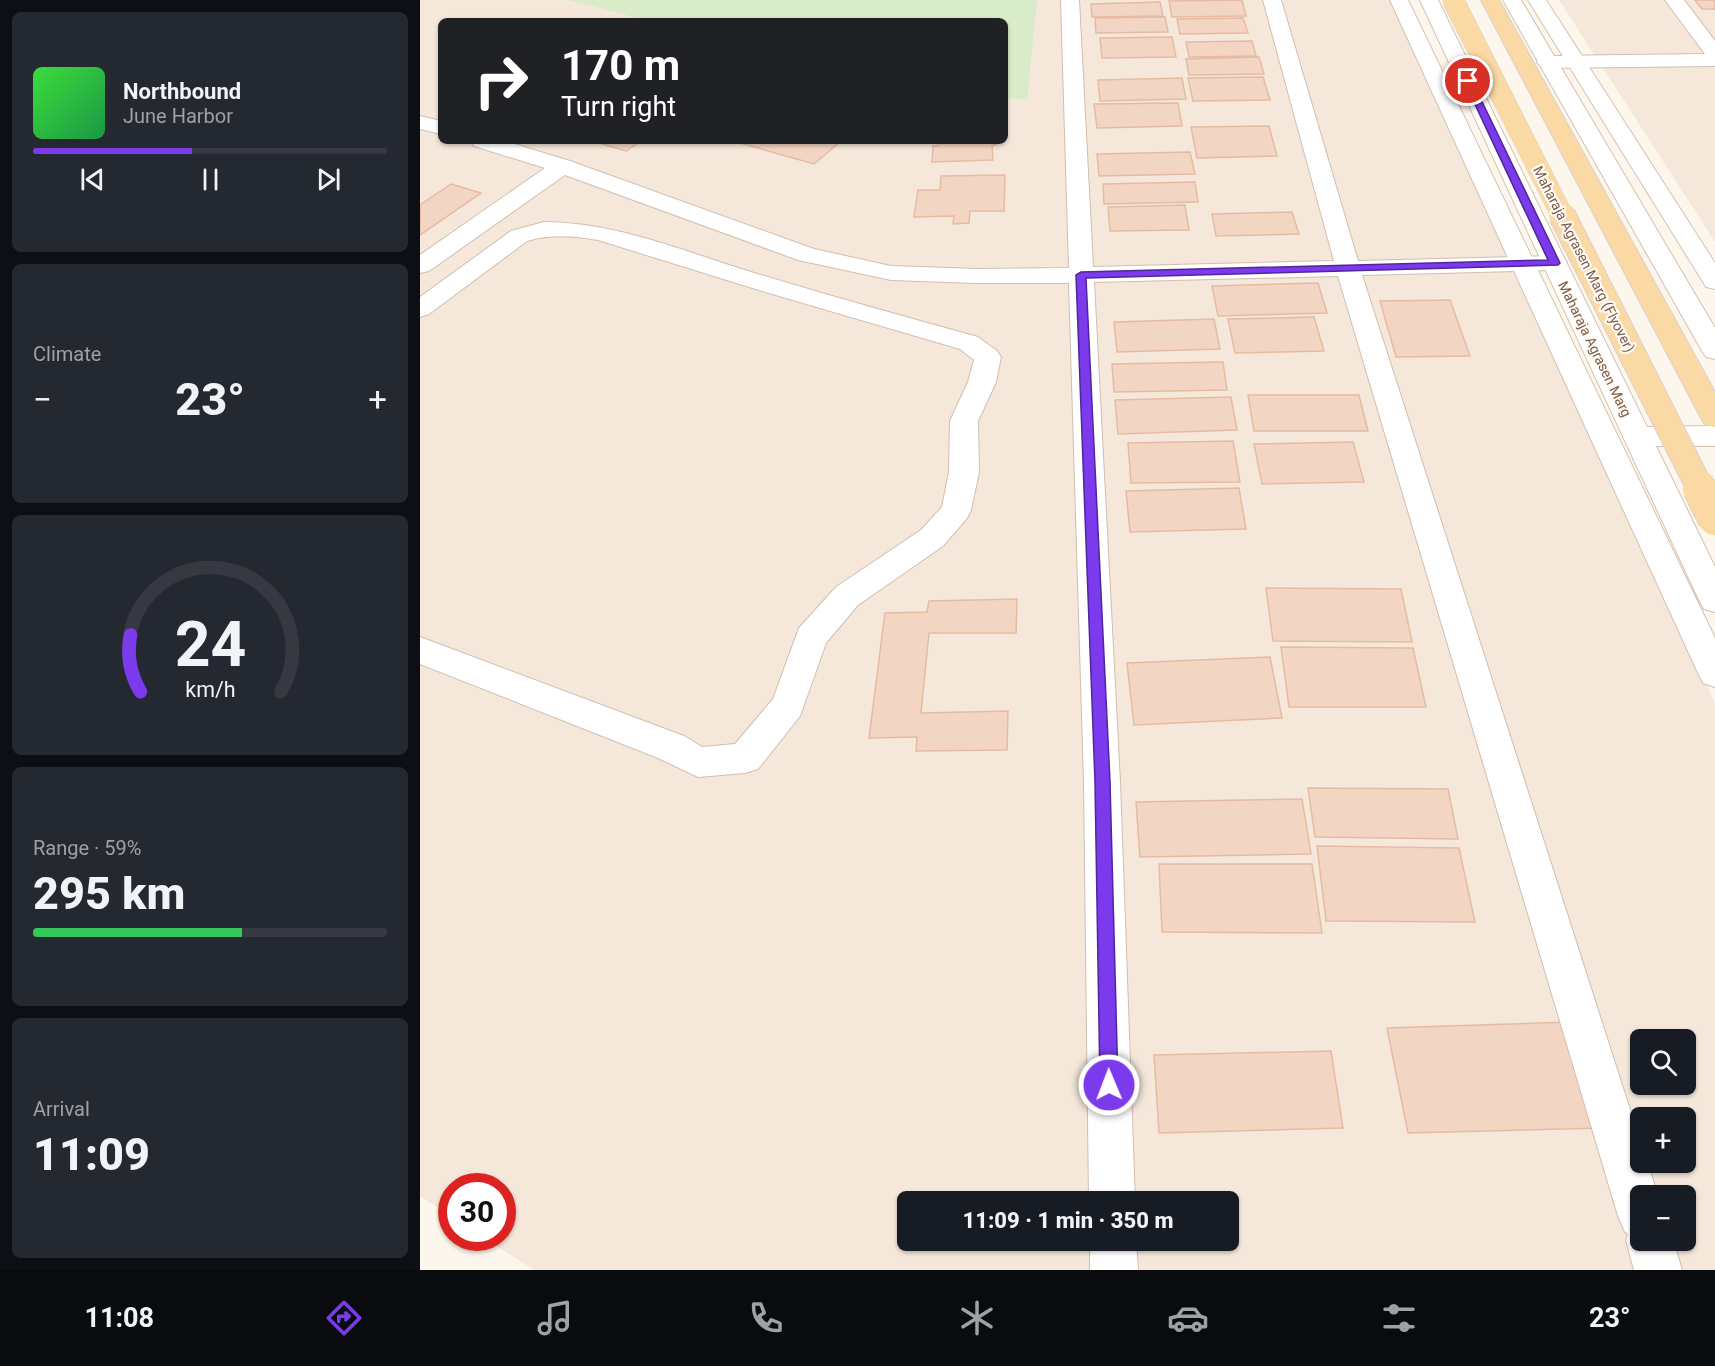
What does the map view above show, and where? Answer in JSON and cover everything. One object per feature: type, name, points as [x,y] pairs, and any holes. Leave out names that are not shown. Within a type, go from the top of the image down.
[{"type":"main road","name":"Maharaja Agrasen Marg (Flyover)","points":[[1453,0],[1715,518]]},
{"type":"main road","points":[[1490,0],[1715,418]]},
{"type":"street","points":[[1070,0],[1102,782],[1112,1191]]},
{"type":"street","points":[[1272,0],[1348,269],[1631,1185]]},
{"type":"street","points":[[1399,0],[1715,673]]},
{"type":"street","name":"Maharaja Agrasen Marg","points":[[1429,0],[1715,600]]},
{"type":"street","points":[[1512,0],[1715,351]]},
{"type":"street","points":[[1537,0],[1715,282]]},
{"type":"street","points":[[1674,0],[1715,54]]},
{"type":"street","points":[[1547,62],[1715,60]]},
{"type":"street","points":[[420,122],[438,127]]},
{"type":"street","points":[[492,144],[562,166],[811,256],[891,273],[977,276],[1081,275],[1555,263]]},
{"type":"street","points":[[420,266],[562,166]]},
{"type":"street","points":[[420,309],[519,236],[544,229],[573,229],[601,233],[779,289],[969,343],[988,357],[982,382],[964,421],[964,472],[956,510],[932,538],[847,596],[811,637],[788,706],[745,758],[698,762],[671,747],[420,650]]},
{"type":"street","points":[[779,289],[811,256]]},
{"type":"street","points":[[1638,437],[1715,436]]},
{"type":"street","points":[[1113,1251],[1114,1270]]},
{"type":"street","points":[[1652,1251],[1658,1270]]},
{"type":"shaded area","points":[[420,0],[1403,0],[1715,703],[1715,1270],[534,1270],[504,1251],[516,1251],[516,1173],[438,1173],[438,1208],[420,1196]]},
{"type":"shaded area","points":[[1559,0],[1715,0],[1715,242]]},
{"type":"green space","points":[[567,0],[1037,0],[1027,100],[1008,98],[1008,18],[638,18]]},
{"type":"building","points":[[1242,0],[1246,16],[1172,17],[1169,1]]},
{"type":"building","points":[[1695,0],[1715,0],[1715,9],[1702,9]]},
{"type":"building","points":[[1160,2],[1163,16],[1092,17],[1091,4]]},
{"type":"building","points":[[1165,17],[1168,32],[1096,33],[1095,18]]},
{"type":"building","points":[[1243,18],[1248,33],[1180,34],[1177,19]]},
{"type":"building","points":[[1172,37],[1176,57],[1102,58],[1100,38]]},
{"type":"building","points":[[1252,41],[1256,56],[1189,57],[1186,42]]},
{"type":"building","points":[[1259,57],[1264,74],[1189,75],[1186,59]]},
{"type":"building","points":[[1263,77],[1270,100],[1193,101],[1188,78]]},
{"type":"building","points":[[1182,78],[1186,99],[1100,101],[1098,80]]},
{"type":"building","points":[[1178,103],[1182,126],[1097,128],[1094,104]]},
{"type":"building","points":[[1269,126],[1277,156],[1197,158],[1191,127]]},
{"type":"building","points":[[602,144],[636,144],[626,151]]},
{"type":"building","points":[[744,144],[838,144],[814,164]]},
{"type":"building","points":[[938,144],[996,144],[992,146],[993,160],[932,162],[933,146],[938,146]]},
{"type":"building","points":[[1190,152],[1195,174],[1099,176],[1097,154]]},
{"type":"building","points":[[1005,175],[1004,211],[970,211],[969,223],[953,224],[954,216],[914,217],[918,190],[940,190],[941,176]]},
{"type":"building","points":[[1195,182],[1198,202],[1104,204],[1103,184]]},
{"type":"building","points":[[451,184],[481,193],[420,235],[420,205]]},
{"type":"building","points":[[1185,205],[1189,230],[1110,231],[1108,207]]},
{"type":"building","points":[[1292,212],[1299,234],[1216,236],[1212,214]]},
{"type":"building","points":[[1318,283],[1327,313],[1218,316],[1212,286]]},
{"type":"building","points":[[1450,300],[1470,356],[1396,357],[1380,301]]},
{"type":"building","points":[[1314,317],[1324,351],[1235,353],[1228,319]]},
{"type":"building","points":[[1214,319],[1220,349],[1117,352],[1114,322]]},
{"type":"building","points":[[1223,362],[1227,390],[1114,392],[1112,364]]},
{"type":"building","points":[[1248,395],[1359,395],[1368,431],[1254,431]]},
{"type":"building","points":[[1231,397],[1237,430],[1118,434],[1115,400]]},
{"type":"building","points":[[1233,441],[1240,482],[1131,483],[1128,443]]},
{"type":"building","points":[[1353,442],[1364,482],[1262,484],[1254,444]]},
{"type":"building","points":[[1239,488],[1246,529],[1130,532],[1126,491]]},
{"type":"building","points":[[1266,588],[1401,589],[1412,642],[1273,641]]},
{"type":"building","points":[[1017,599],[1016,633],[929,633],[921,713],[1008,711],[1007,750],[916,751],[917,737],[869,738],[885,613],[927,612],[929,601]]},
{"type":"building","points":[[1281,647],[1413,648],[1426,707],[1289,707]]},
{"type":"building","points":[[1270,657],[1282,718],[1134,725],[1127,663]]},
{"type":"building","points":[[1308,788],[1448,789],[1458,839],[1315,837]]},
{"type":"building","points":[[1302,799],[1311,854],[1140,857],[1136,802]]},
{"type":"building","points":[[1317,846],[1459,848],[1475,922],[1326,921]]},
{"type":"building","points":[[1159,864],[1312,864],[1322,933],[1162,932]]},
{"type":"building","points":[[1571,1022],[1602,1128],[1408,1133],[1387,1028]]},
{"type":"building","points":[[1331,1051],[1343,1128],[1159,1133],[1154,1055]]},
{"type":"route","points":[[1109,1085],[1102,782],[1081,275],[1555,263],[1468,81]]}]
